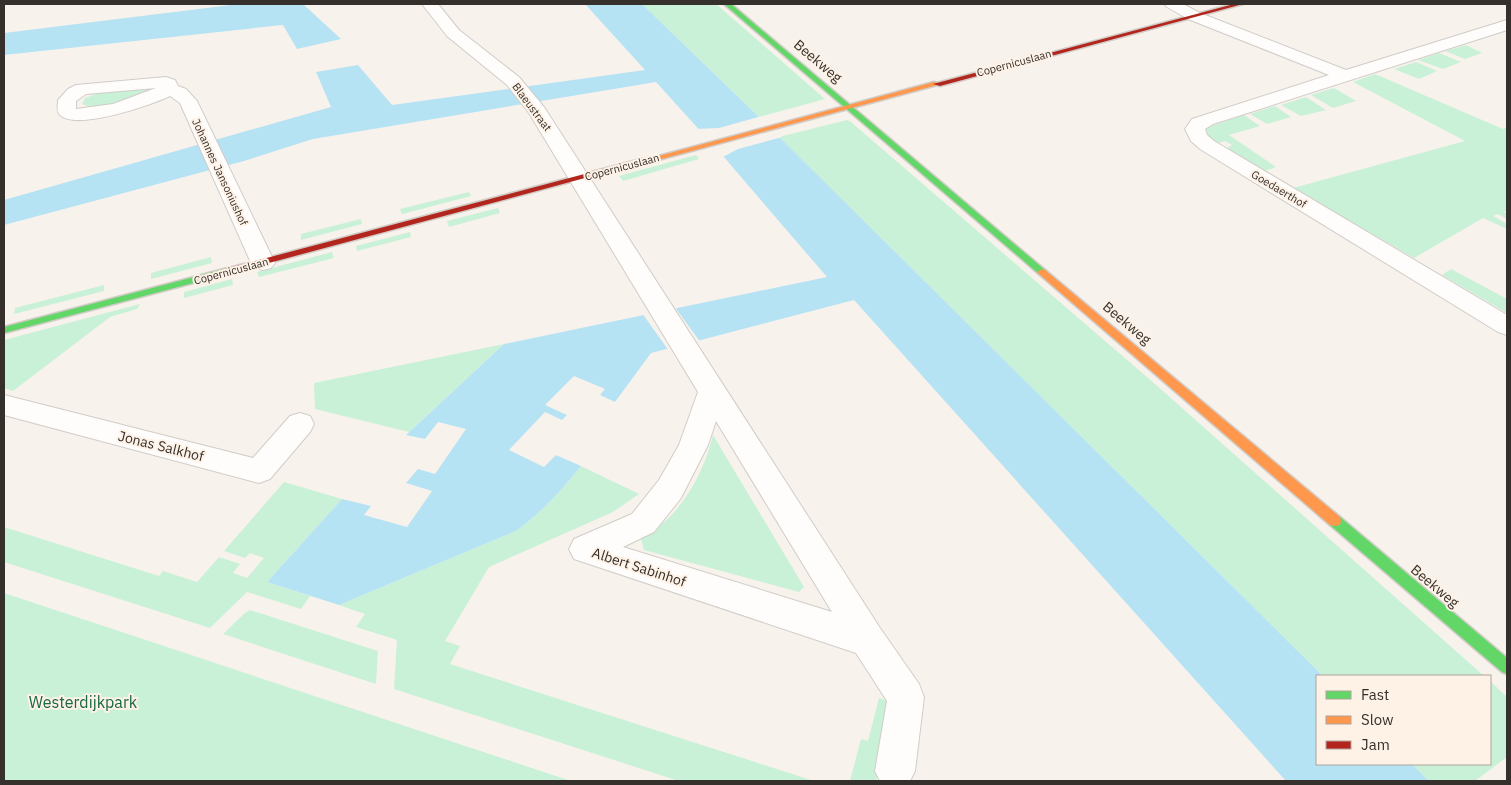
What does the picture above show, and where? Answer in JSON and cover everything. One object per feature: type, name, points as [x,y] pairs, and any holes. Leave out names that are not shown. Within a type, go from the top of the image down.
[{"type":"street","name":"Blaeustraat","points":[[430,4],[453,33],[514,81],[537,111],[580,178]]},
{"type":"street","name":"Beekweg","points":[[727,4],[1507,667]]},
{"type":"street","points":[[1172,4],[1194,16],[1346,76]]},
{"type":"street","name":"Copernicuslaan","points":[[4,330],[1240,4]]},
{"type":"street","name":"Goedaerthof","points":[[1507,25],[1206,120],[1199,123],[1195,129],[1198,137],[1207,145],[1507,326]]},
{"type":"street","name":"Johannes Jansoniushof","points":[[169,89],[169,84],[166,82],[82,89],[74,93],[67,100],[67,112],[73,116],[85,115],[144,101],[169,89],[180,93],[188,101],[202,136],[223,175],[262,262]]},
{"type":"street","points":[[580,178],[655,301],[868,640],[906,697],[894,771]]},
{"type":"street","name":"Albert Sabinhof","points":[[712,391],[693,445],[670,489],[643,523],[585,549],[868,640]]},
{"type":"street","name":"Jonas Salkhof","points":[[4,405],[259,471],[300,424]]},
{"type":"green space","points":[[642,4],[716,4],[825,99],[759,117]]},
{"type":"green space","points":[[1466,45],[1482,53],[1465,59],[1445,51]]},
{"type":"green space","points":[[1439,53],[1461,62],[1443,69],[1418,60]]},
{"type":"green space","points":[[1416,62],[1437,71],[1419,79],[1394,69]]},
{"type":"green space","points":[[1375,74],[1503,129],[1507,127],[1507,210],[1504,212],[1507,214],[1507,219],[1498,214],[1493,216],[1507,224],[1507,229],[1483,218],[1414,258],[1293,188],[1465,141],[1353,82]]},
{"type":"green space","points":[[151,88],[151,92],[117,104],[97,107],[82,104],[85,98],[99,93]]},
{"type":"green space","points":[[1334,88],[1356,101],[1333,108],[1311,95]]},
{"type":"green space","points":[[1306,97],[1326,110],[1301,116],[1281,105]]},
{"type":"green space","points":[[1275,106],[1291,117],[1267,124],[1250,114]]},
{"type":"green space","points":[[1244,115],[1260,126],[1229,135],[1276,167],[1265,171],[1227,148],[1232,145],[1225,141],[1218,143],[1206,135],[1205,128]]},
{"type":"green space","points":[[847,120],[851,122],[1155,384],[1483,675],[1322,675],[779,137]]},
{"type":"green space","points":[[696,155],[699,159],[623,181],[619,176]]},
{"type":"green space","points":[[469,192],[471,196],[402,214],[400,209]]},
{"type":"green space","points":[[498,208],[500,213],[449,227],[447,221]]},
{"type":"green space","points":[[361,219],[362,224],[301,240],[301,234]]},
{"type":"green space","points":[[410,232],[411,237],[357,251],[356,246]]},
{"type":"green space","points":[[332,252],[334,258],[259,277],[257,272]]},
{"type":"green space","points":[[211,257],[212,263],[151,279],[151,273]]},
{"type":"green space","points":[[1451,269],[1507,299],[1507,313],[1442,275]]},
{"type":"green space","points":[[232,279],[233,285],[184,298],[184,292]]},
{"type":"green space","points":[[104,285],[104,291],[14,314],[15,308]]},
{"type":"green space","points":[[140,304],[137,309],[110,317],[13,391],[4,388],[4,340]]},
{"type":"green space","points":[[504,344],[409,432],[315,409],[314,383]]},
{"type":"green space","points":[[713,435],[804,587],[799,592],[644,550],[640,535],[661,524],[681,504],[701,470]]},
{"type":"green space","points":[[581,466],[639,494],[613,512],[489,567],[445,641],[460,646],[450,664],[814,781],[679,781],[394,689],[397,640],[356,627],[365,614],[339,605],[516,531],[550,501]]},
{"type":"green space","points":[[284,482],[342,499],[267,582],[310,596],[301,609],[247,592],[210,628],[4,562],[4,527],[159,576],[163,571],[197,582],[219,557],[240,564],[233,573],[247,578],[264,558],[250,553],[245,558],[224,551]]},
{"type":"green space","name":"Westerdijkpark","points":[[4,593],[571,781],[4,781]]},
{"type":"green space","points":[[250,610],[378,651],[376,684],[223,634]]},
{"type":"green space","points":[[1491,682],[1507,697],[1507,757],[1475,781],[1429,781],[1413,765],[1491,765]]},
{"type":"green space","points":[[879,698],[893,703],[876,781],[850,781],[861,739],[868,741]]},
{"type":"water","points":[[239,4],[303,4],[341,39],[297,49],[283,25],[4,55],[4,33]]},
{"type":"water","points":[[585,4],[642,4],[759,117],[1322,675],[1316,675],[1316,765],[1413,765],[1429,781],[1286,781],[854,300],[651,353],[615,402],[600,395],[605,389],[574,376],[545,405],[567,415],[562,420],[545,412],[509,450],[544,467],[556,455],[581,466],[534,517],[516,531],[339,605],[267,582],[342,499],[371,506],[364,515],[407,527],[432,491],[406,483],[418,469],[435,474],[466,429],[438,422],[425,439],[406,435],[504,344],[827,277],[723,156],[656,82],[313,139],[244,161],[4,225],[4,200],[331,107],[316,72],[358,65],[392,105],[645,70]]},
{"type":"pier","points":[[762,116],[782,137],[738,149],[721,158],[695,129],[719,128]]},
{"type":"pier","points":[[674,306],[701,343],[669,351],[642,313]]},
{"type":"traffic: fast","points":[[727,4],[1042,272]]},
{"type":"traffic: fast","points":[[4,330],[228,271]]},
{"type":"traffic: fast","points":[[1335,521],[1507,667]]},
{"type":"traffic: slow","points":[[644,161],[937,84]]},
{"type":"traffic: slow","points":[[1042,272],[1335,521]]},
{"type":"traffic: jam","points":[[937,84],[1240,4]]},
{"type":"traffic: jam","points":[[228,271],[644,161]]}]
